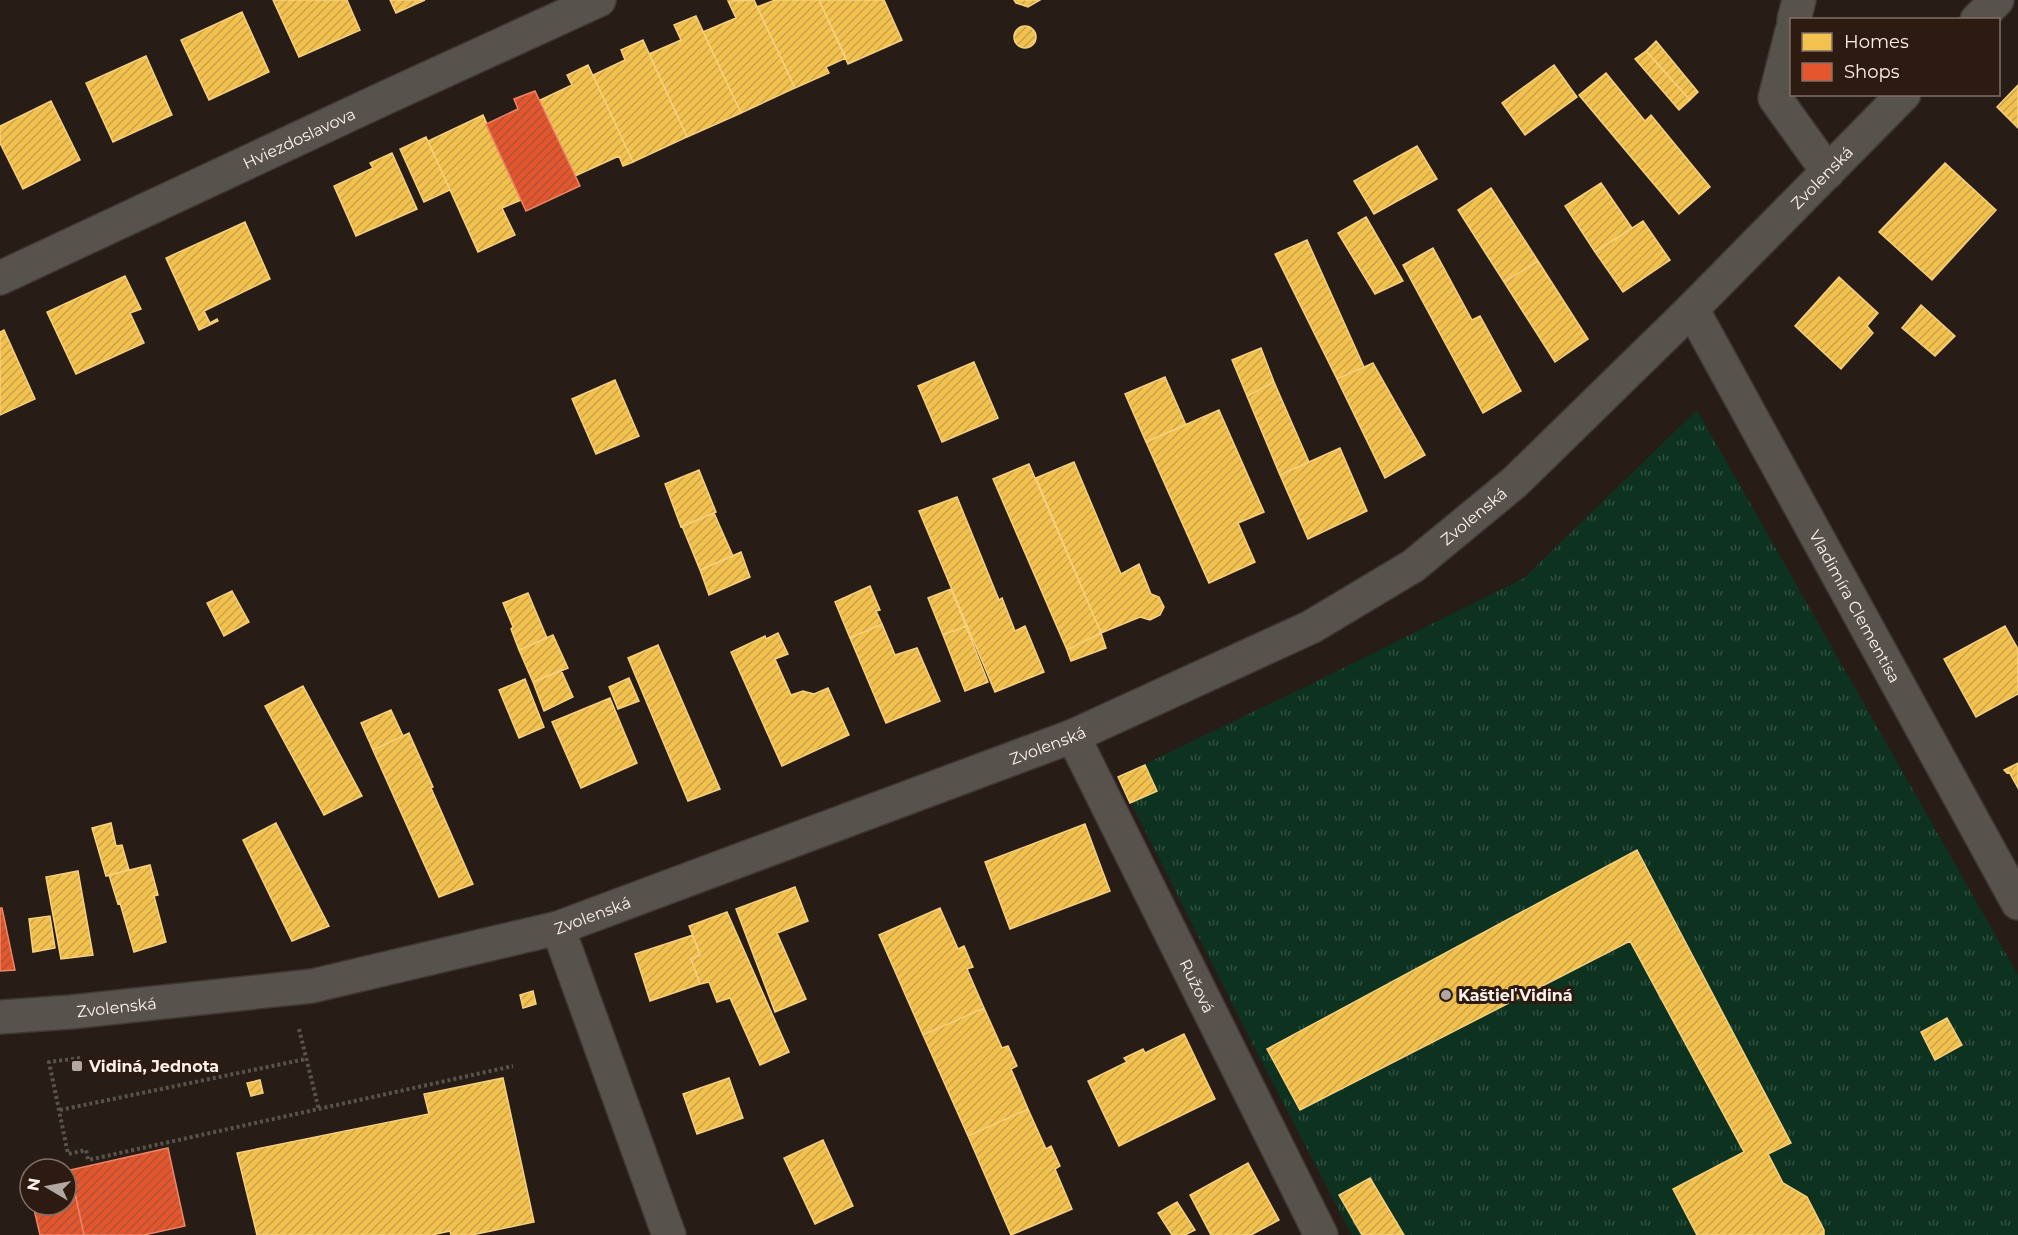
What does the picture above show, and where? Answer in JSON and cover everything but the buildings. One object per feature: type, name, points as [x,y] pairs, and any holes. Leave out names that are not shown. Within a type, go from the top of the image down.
[{"type":"street","name":"Hviezdoslavova","points":[[0,278],[599,0]]},
{"type":"street","points":[[1794,18],[1799,0]]},
{"type":"street","points":[[1979,18],[1997,0]]},
{"type":"street","points":[[1790,35],[1776,98],[1828,172]]},
{"type":"street","name":"Zvolenská","points":[[0,1017],[71,1012],[312,986],[558,928],[1073,736],[1311,627],[1413,566],[1515,482],[1692,309],[1902,96]]},
{"type":"street","name":"Vladimíra Clementisa","points":[[1692,309],[2018,903]]},
{"type":"street","name":"Ružová","points":[[1073,736],[1321,1235]]},
{"type":"street","points":[[558,928],[669,1235]]},
{"type":"path","points":[[299,1029],[319,1110]]},
{"type":"path","points":[[80,1058],[49,1062],[68,1154],[86,1150],[88,1160],[513,1066]]},
{"type":"path","points":[[60,1110],[306,1059]]},
{"type":"green space","points":[[1697,410],[2018,975],[2018,1235],[1352,1235],[1118,777],[1524,578]]},
{"type":"place","name":"Kaštieľ Vidiná","points":[[1446,995]]},
{"type":"place","name":"Vidiná, Jednota","points":[[77,1066]]}]
